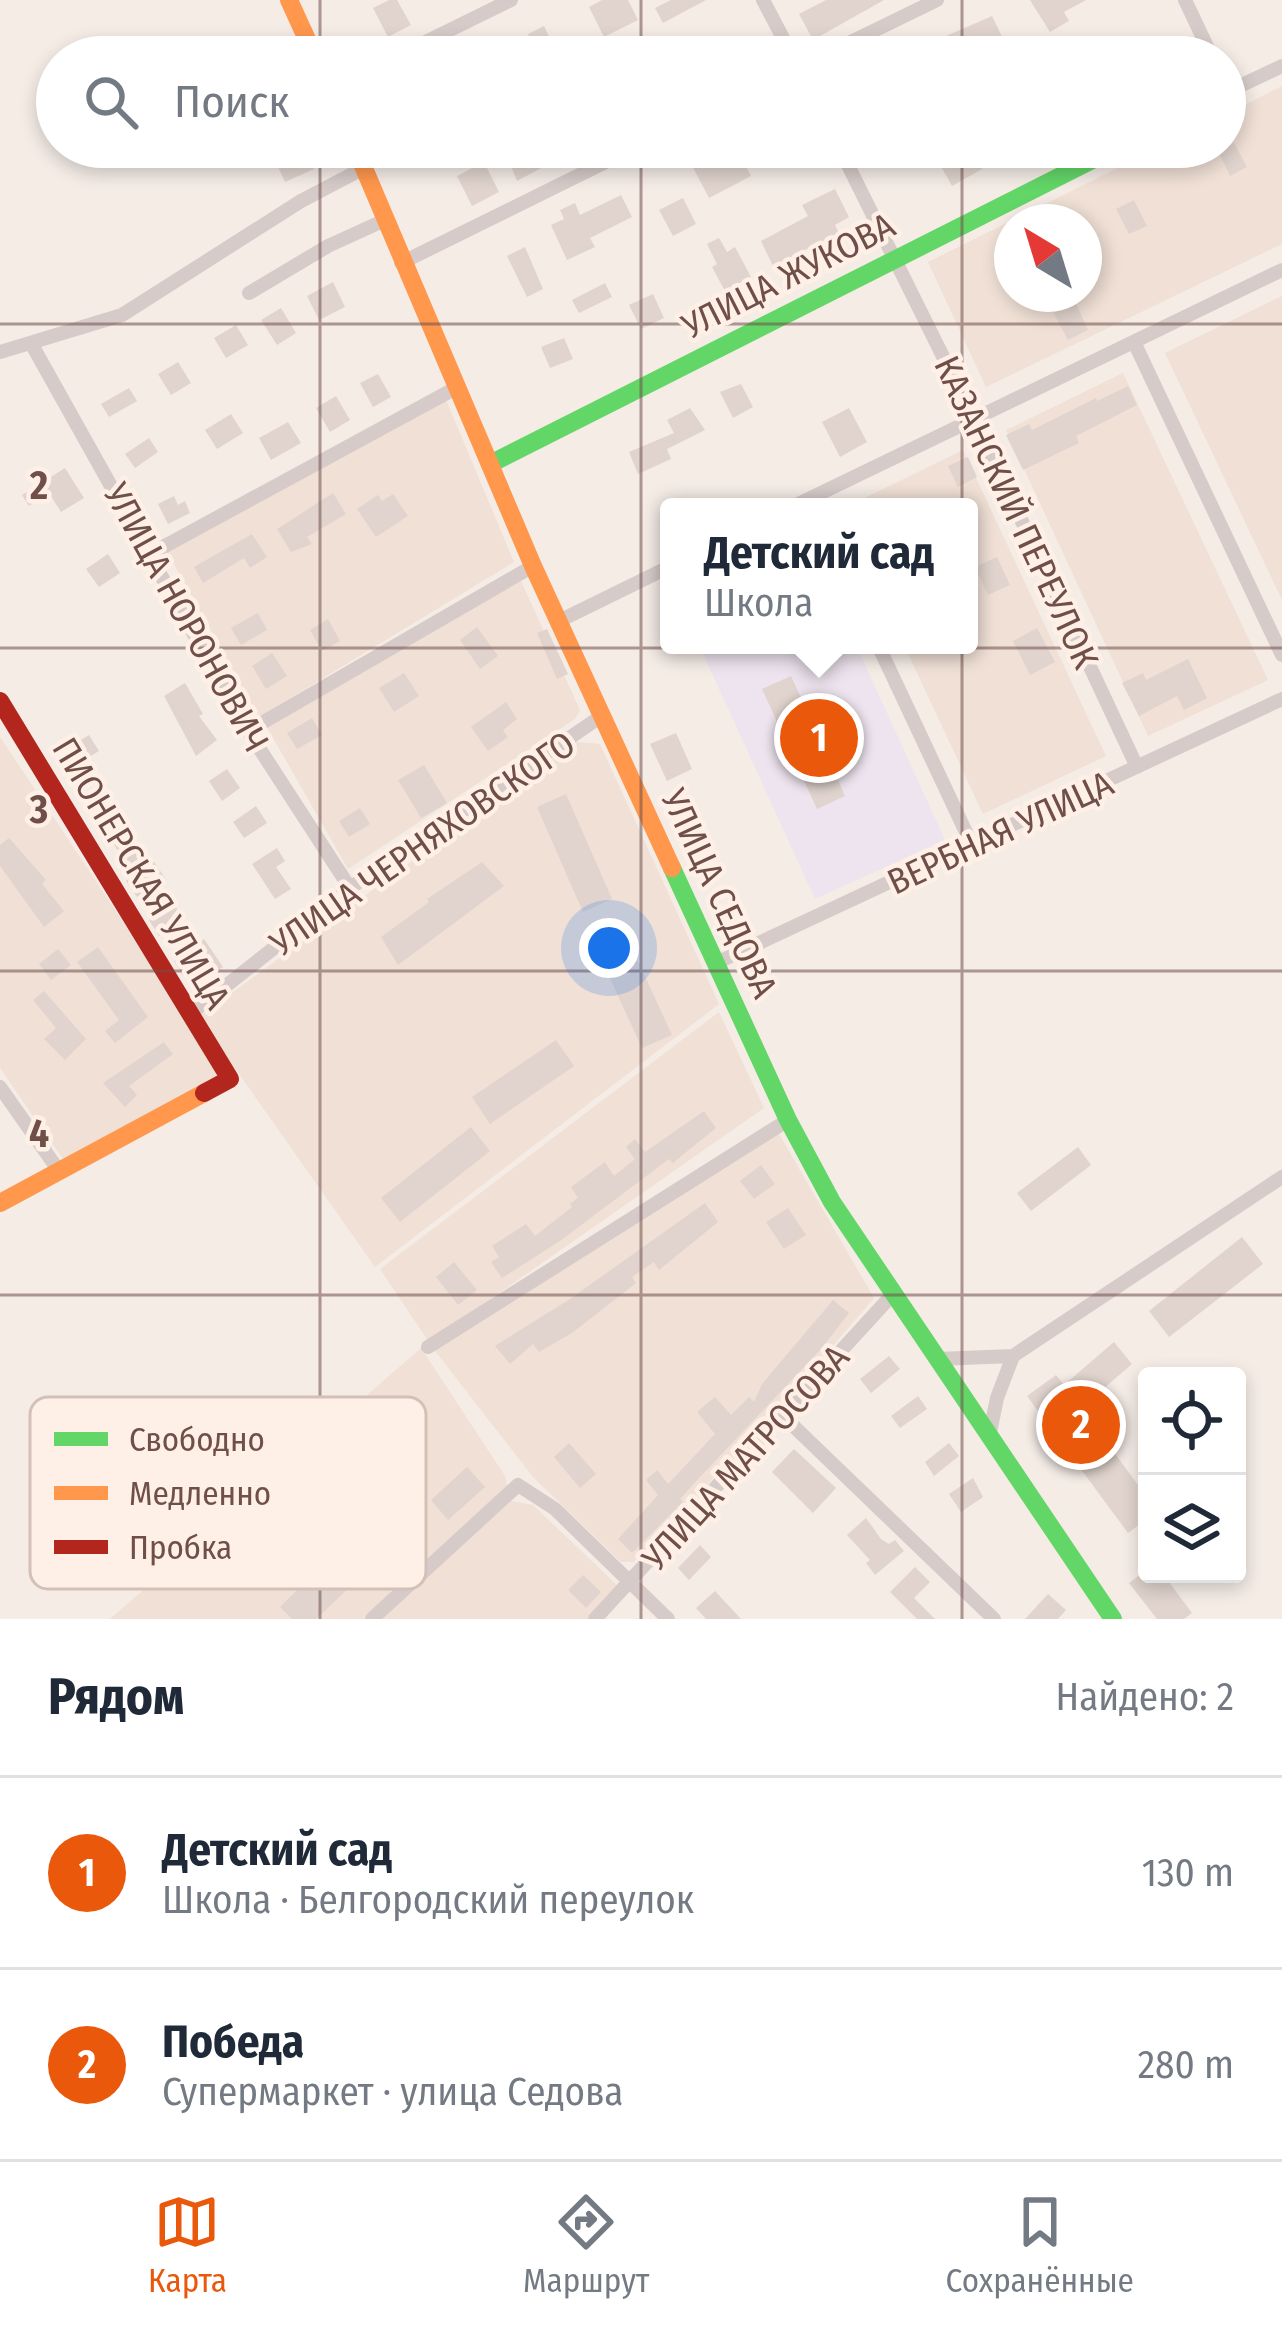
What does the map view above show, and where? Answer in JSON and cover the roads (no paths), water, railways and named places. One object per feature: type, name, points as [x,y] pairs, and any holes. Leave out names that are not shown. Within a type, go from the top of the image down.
[{"type":"street","points":[[289,0],[305,36]]},
{"type":"street","points":[[438,36],[511,0]]},
{"type":"street","points":[[763,0],[783,36]]},
{"type":"street","points":[[863,36],[937,0]]},
{"type":"street","points":[[1185,0],[1202,36]]},
{"type":"street","points":[[1246,81],[1282,66]]},
{"type":"street","points":[[0,352],[122,315],[301,201],[364,168]]},
{"type":"street","name":"УЛИЦА СЕДОВА","points":[[364,168],[454,389],[561,620],[600,717],[788,1120],[832,1202],[1113,1619]]},
{"type":"street","points":[[401,263],[593,168]]},
{"type":"street","name":"КАЗАНСКИЙ ПЕРЕУЛОК","points":[[849,168],[974,419],[1137,767]]},
{"type":"street","name":"УЛИЦА ЖУКОВА","points":[[490,464],[1076,168]]},
{"type":"street","points":[[249,293],[328,246],[385,220]]},
{"type":"street","points":[[821,498],[1282,270]]},
{"type":"street","points":[[1134,342],[1282,655]]},
{"type":"street","name":"УЛИЦА НОРОНОВИЧ","points":[[31,343],[248,730],[350,888]]},
{"type":"street","points":[[152,554],[454,389]]},
{"type":"street","points":[[248,730],[533,566]]},
{"type":"street","points":[[561,620],[660,571]]},
{"type":"street","points":[[882,654],[972,845]]},
{"type":"street","name":"ВЕРБНАЯ УЛИЦА","points":[[716,962],[1282,699]]},
{"type":"street","name":"ПИОНЕРСКАЯ УЛИЦА","points":[[0,701],[230,1079],[59,1171]]},
{"type":"street","name":"УЛИЦА ЧЕРНЯХОВСКОГО","points":[[189,1015],[350,888],[600,717]]},
{"type":"street","points":[[0,1088],[59,1171],[0,1203]]},
{"type":"street","points":[[428,1347],[788,1120]]},
{"type":"street","points":[[937,1359],[1013,1356],[1282,1177]]},
{"type":"street","name":"УЛИЦА МАТРОСОВА","points":[[596,1619],[893,1294]]},
{"type":"street","points":[[989,1438],[1013,1356]]},
{"type":"street","points":[[783,1416],[994,1619]]},
{"type":"street","points":[[426,1569],[518,1485],[555,1509],[668,1619]]},
{"type":"street","points":[[372,1619],[405,1589]]},
{"type":"place","name":"Детский сад","points":[[819,738]]},
{"type":"place","name":"Победа","points":[[1081,1425]]}]
